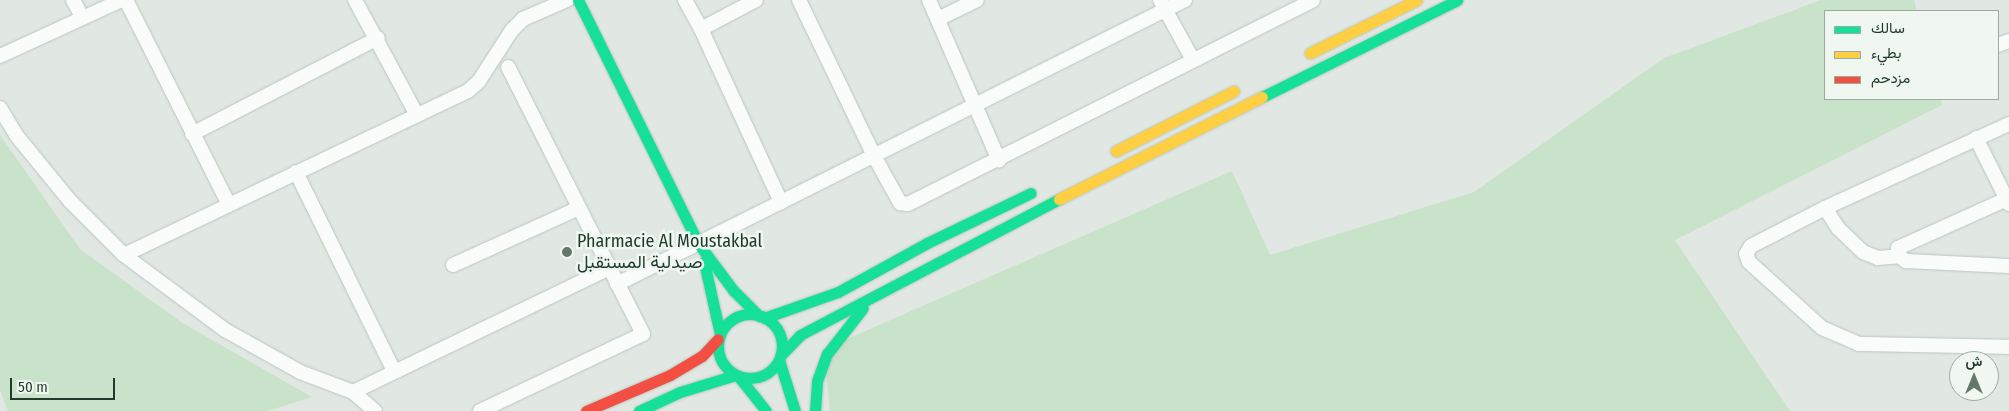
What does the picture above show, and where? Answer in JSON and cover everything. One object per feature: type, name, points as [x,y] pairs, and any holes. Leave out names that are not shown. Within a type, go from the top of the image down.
[{"type":"main road","points":[[578,0],[698,243],[726,282],[762,317],[777,328],[781,339],[780,358],[789,399],[796,411]]},
{"type":"main road","points":[[1301,58],[1417,0]]},
{"type":"main road","points":[[639,411],[680,392],[738,376],[763,375],[800,335],[871,299],[1051,201],[1457,0]]},
{"type":"main road","points":[[1107,155],[1243,87]]},
{"type":"main road","points":[[586,411],[670,375],[702,356],[738,316],[762,317],[838,292],[927,243],[1039,190]]},
{"type":"main road","points":[[698,243],[715,300],[720,359],[738,376],[766,411]]},
{"type":"main road","points":[[815,411],[817,381],[827,354],[836,339],[871,299]]},
{"type":"street","points":[[73,0],[82,18]]},
{"type":"street","points":[[0,56],[122,0]]},
{"type":"street","points":[[126,0],[229,205]]},
{"type":"street","points":[[354,0],[378,38],[417,115]]},
{"type":"street","points":[[124,255],[468,91],[480,81],[512,30],[523,19],[567,0]]},
{"type":"street","points":[[685,0],[702,29],[781,202]]},
{"type":"street","points":[[702,29],[756,0]]},
{"type":"street","points":[[799,0],[874,156],[900,202],[908,204],[999,160],[1313,0]]},
{"type":"street","points":[[929,0],[973,106],[999,160]]},
{"type":"street","points":[[938,19],[977,0]]},
{"type":"street","points":[[618,284],[973,106],[1163,5],[1185,0]]},
{"type":"street","points":[[1163,5],[1194,60]]},
{"type":"street","points":[[192,134],[378,38]]},
{"type":"street","points":[[480,411],[642,334],[508,67]]},
{"type":"street","points":[[0,108],[36,162],[70,201],[124,255],[225,330],[300,372],[353,392],[376,411]]},
{"type":"street","points":[[2009,124],[1824,208],[1751,246],[1746,254],[1748,262],[1822,328],[1859,344],[2009,347]]},
{"type":"street","points":[[1899,256],[1898,248],[1905,243],[2008,200],[1976,138]]},
{"type":"street","points":[[296,172],[394,371]]},
{"type":"street","points":[[454,265],[580,208]]},
{"type":"street","points":[[1824,208],[1838,228],[1863,252],[1878,258],[1899,256],[1906,261],[2009,266]]},
{"type":"street","points":[[353,392],[610,268]]},
{"type":"green space","points":[[1821,0],[1914,0],[1917,10],[1824,10],[1824,100],[1941,100],[1942,105],[1675,240],[1790,411],[830,411],[824,349],[1232,171],[1270,255],[1474,192],[1664,58]]},
{"type":"green space","points":[[0,135],[80,249],[181,322],[312,397],[268,411],[8,411],[0,390]]},
{"type":"traffic: fast","points":[[578,0],[698,243],[733,290],[759,316]]},
{"type":"traffic: fast","points":[[1262,97],[1457,0]]},
{"type":"traffic: fast","points":[[764,318],[838,292],[927,243],[1031,193]]},
{"type":"traffic: fast","points":[[780,356],[800,335],[1059,199]]},
{"type":"traffic: fast","points":[[704,262],[720,334]]},
{"type":"traffic: fast","points":[[815,411],[817,381],[827,354],[863,308]]},
{"type":"traffic: fast","points":[[750,314],[762,316],[773,323],[780,334],[782,346],[780,358],[773,369],[762,376],[750,378],[738,376],[727,369],[720,358],[718,346],[720,334],[727,323],[738,316],[750,314]]},
{"type":"traffic: fast","points":[[779,360],[795,411]]},
{"type":"traffic: fast","points":[[639,411],[680,392],[736,375]]},
{"type":"traffic: fast","points":[[739,377],[766,411]]},
{"type":"traffic: slow","points":[[1310,53],[1417,0]]},
{"type":"traffic: slow","points":[[1116,151],[1234,91]]},
{"type":"traffic: slow","points":[[1059,199],[1262,97]]},
{"type":"traffic: jam","points":[[586,411],[670,375],[702,356],[718,339]]},
{"type":"place","name":"Pharmacie Al Moustakbal صيدلية المستقبل","points":[[567,252]]}]
